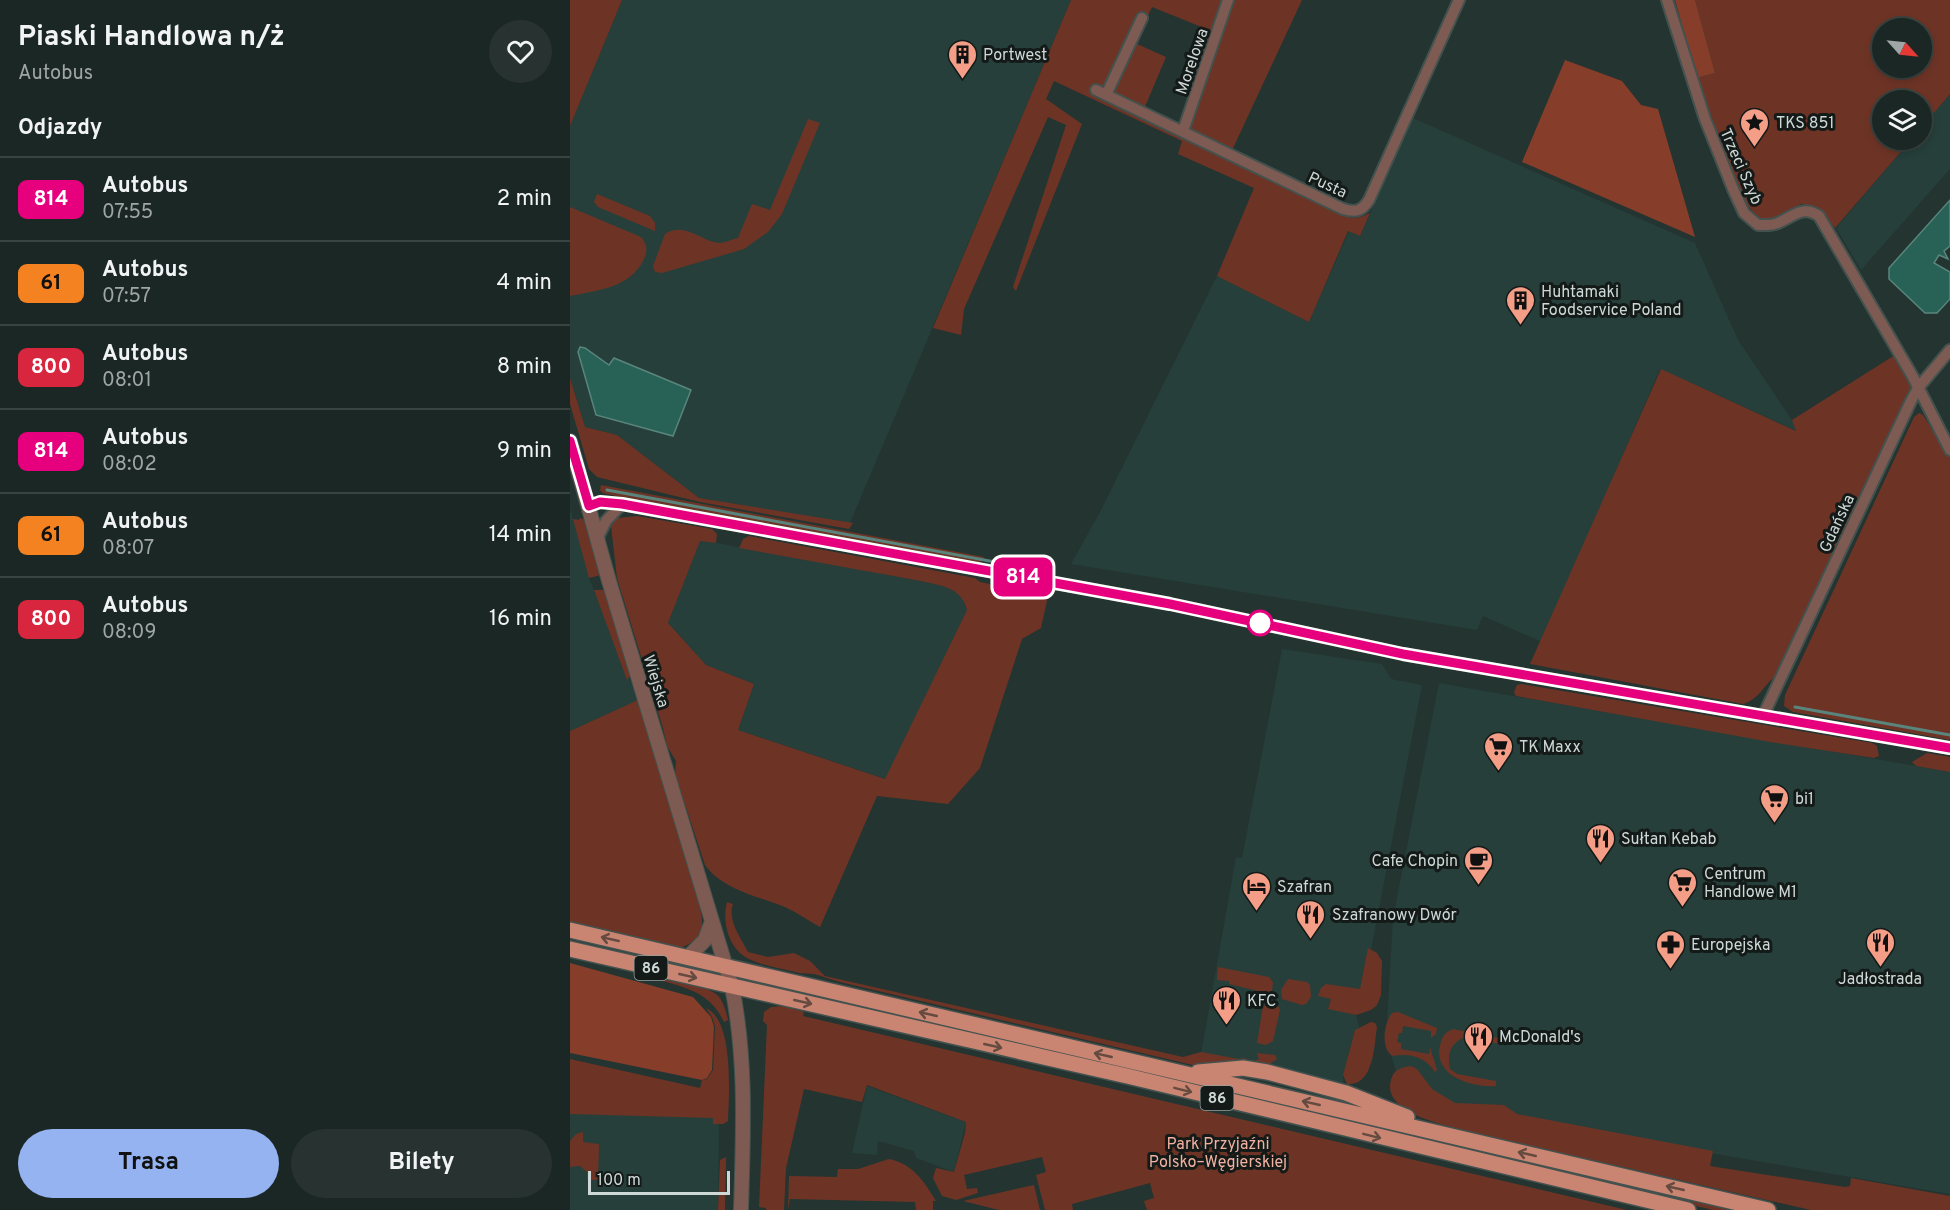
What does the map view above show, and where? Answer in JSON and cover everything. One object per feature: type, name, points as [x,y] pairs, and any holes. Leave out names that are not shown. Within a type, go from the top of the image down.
[{"type":"main road","name":"86","points":[[570,930],[1176,1072],[1243,1068],[1267,1072],[1346,1093],[1399,1115],[1456,1131],[1471,1141],[1768,1210]]},
{"type":"main road","name":"86","points":[[570,949],[1127,1076],[1688,1210]]},
{"type":"street","name":"Morelowa","points":[[1183,131],[1228,0]]},
{"type":"street","name":"Pusta","points":[[1143,18],[1101,92],[1343,209],[1355,212],[1362,210],[1369,200],[1459,0]]},
{"type":"street","name":"Trzeci Szyb","points":[[1667,0],[1705,118],[1744,213],[1758,225],[1774,225],[1801,211],[1811,211],[1819,216],[1918,388],[1950,450]]},
{"type":"street","name":"Gdańska","points":[[1763,716],[1918,388],[1950,350]]},
{"type":"street","name":"Wiejska","points":[[570,441],[711,925],[732,987],[740,1035],[744,1083],[741,1210]]},
{"type":"street","points":[[589,506],[600,502],[622,504],[1170,604],[1403,654],[1950,748]]},
{"type":"street","points":[[598,537],[606,521],[622,504]]},
{"type":"street","points":[[688,957],[699,948],[711,925]]},
{"type":"shaded area","points":[[622,0],[1071,0],[850,523],[699,498],[617,435],[585,427],[570,378],[570,126]]},
{"type":"shaded area","points":[[1675,0],[1695,0],[1715,73],[1697,78]]},
{"type":"shaded area","points":[[1565,60],[1622,81],[1641,105],[1658,109],[1695,237],[1522,162]]},
{"type":"shaded area","points":[[1950,94],[1950,169],[1861,270],[1836,228],[1902,150],[1932,150],[1932,115]]},
{"type":"shaded area","points":[[1413,118],[1695,243],[1738,340],[1797,431],[1660,369],[1542,642],[1483,616],[1477,630],[1071,564],[1101,510],[1217,276],[1309,322],[1349,231],[1360,236]]},
{"type":"shaded area","points":[[1950,200],[1950,246],[1944,251],[1948,259],[1939,255],[1934,263],[1950,272],[1950,299],[1937,313],[1925,313],[1889,279],[1889,268]]},
{"type":"shaded area","points":[[580,347],[609,365],[614,358],[691,390],[673,436],[596,415],[578,352]]},
{"type":"shaded area","points":[[570,509],[573,519],[585,521],[600,574],[589,578],[638,700],[570,731]]},
{"type":"shaded area","points":[[700,540],[921,581],[948,587],[961,595],[967,610],[886,779],[738,730],[754,684],[706,665],[668,623]]},
{"type":"shaded area","points":[[1282,649],[1382,664],[1391,679],[1422,685],[1361,1002],[1331,999],[1328,1008],[1356,1015],[1359,1027],[1354,1033],[1343,1075],[1344,1086],[1201,1054],[1236,857],[1242,858]]},
{"type":"shaded area","points":[[1439,683],[1950,772],[1950,1194],[1405,1101],[1386,1039],[1393,918]]},
{"type":"shaded area","points":[[570,963],[693,997],[711,1017],[714,1027],[712,1070],[707,1078],[702,1080],[570,1053]]},
{"type":"shaded area","points":[[867,1086],[966,1122],[954,1172],[916,1158],[914,1151],[878,1141],[877,1155],[852,1153]]},
{"type":"shaded area","points":[[570,1113],[719,1117],[718,1210],[570,1210]]},
{"type":"green space","points":[[570,0],[622,0],[570,126]]},
{"type":"green space","points":[[1071,0],[1302,0],[1228,159],[1352,218],[1370,213],[1360,236],[1348,231],[1309,322],[1217,276],[1254,188],[1178,154],[1182,141],[1054,81],[1046,99],[1082,124],[1016,291],[1013,287],[1066,125],[1048,117],[964,309],[961,335],[933,328]],"holes":[[[1152,7],[1209,30],[1180,127],[1144,109],[1166,57],[1135,43]]]},
{"type":"green space","points":[[1695,0],[1950,0],[1950,94],[1932,115],[1932,90],[1872,90],[1872,150],[1902,150],[1835,228],[1816,207],[1801,204],[1776,218],[1761,219],[1748,206],[1737,190],[1720,154],[1697,78],[1715,73]]},
{"type":"green space","points":[[808,119],[820,123],[782,214],[768,232],[744,249],[662,273],[655,272],[653,266],[665,234],[678,230],[692,233],[712,242],[724,242],[738,238],[752,204],[770,210]]},
{"type":"green space","points":[[597,194],[650,216],[655,223],[655,231],[598,207],[594,202]]},
{"type":"green space","points":[[570,207],[641,237],[645,242],[645,256],[631,276],[613,286],[570,296]]},
{"type":"green space","points":[[1895,355],[1913,382],[1777,675],[1754,699],[1743,704],[1530,664],[1661,369],[1796,431],[1792,420]]},
{"type":"green space","points":[[570,378],[585,427],[617,435],[699,498],[853,523],[849,529],[700,502],[597,477],[589,469],[570,404]]},
{"type":"green space","points":[[1919,413],[1923,415],[1950,458],[1950,740],[1793,712],[1784,706],[1785,695],[1914,417]]},
{"type":"green space","points":[[601,485],[984,557],[979,564],[666,508],[603,493],[600,490]]},
{"type":"green space","points":[[637,516],[712,529],[717,534],[716,543],[700,541],[668,623],[706,665],[754,684],[738,730],[885,779],[967,610],[964,602],[955,592],[936,584],[739,548],[743,539],[749,536],[975,578],[980,582],[1048,596],[1041,628],[1022,639],[980,768],[948,804],[877,796],[820,927],[787,908],[732,887],[713,874],[705,865],[675,774],[676,761],[667,746],[617,578],[611,526],[617,518]]},
{"type":"green space","points":[[580,518],[587,521],[601,575],[589,578],[573,519],[579,520]]},
{"type":"green space","points":[[594,590],[605,590],[631,675],[627,680]]},
{"type":"green space","points":[[1517,685],[1872,743],[1877,746],[1879,756],[1874,758],[1776,743],[1516,696],[1514,692]]},
{"type":"green space","points":[[638,700],[701,913],[702,928],[695,940],[677,949],[570,922],[570,731]]},
{"type":"green space","points":[[1927,753],[1950,757],[1950,772],[1916,766],[1912,762]]},
{"type":"green space","points":[[727,902],[733,904],[733,923],[748,952],[768,957],[794,953],[810,961],[825,976],[1183,1057],[1201,1052],[1239,1059],[1245,1058],[1248,1064],[1259,1059],[1257,1053],[1275,1055],[1277,1059],[1266,1067],[1197,1066],[840,982],[816,974],[799,973],[767,965],[749,959],[731,942],[725,918]]},
{"type":"green space","points":[[1368,948],[1377,953],[1382,961],[1381,995],[1377,1005],[1371,1010],[1356,1015],[1328,1009],[1331,999],[1318,996],[1321,988],[1326,984],[1360,989]]},
{"type":"green space","points":[[1218,967],[1269,977],[1273,982],[1272,991],[1267,996],[1266,993],[1229,984],[1229,981],[1217,980]]},
{"type":"green space","points":[[655,976],[710,990],[722,1002],[728,1020],[724,1022],[711,1003],[695,992],[653,978]]},
{"type":"green space","points":[[1288,979],[1307,982],[1310,985],[1311,997],[1306,1004],[1282,999],[1281,990]]},
{"type":"green space","name":"Park Przyjaźni Polsko–Węgierskiej","points":[[784,1006],[804,1012],[803,1016],[1627,1210],[1147,1210],[1144,1201],[1154,1198],[1150,1183],[1072,1204],[1073,1210],[1045,1210],[1036,1175],[1046,1172],[1042,1157],[964,1175],[967,1189],[977,1188],[978,1193],[956,1200],[942,1196],[933,1178],[936,1168],[954,1172],[966,1122],[867,1085],[862,1102],[804,1089],[786,1168],[784,1210],[766,1210],[766,1208],[759,1207],[767,1025],[763,1021],[764,1012],[771,1007]]},
{"type":"green space","points":[[1263,1006],[1279,1007],[1280,1010],[1273,1041],[1266,1045],[1257,1043]]},
{"type":"green space","points":[[706,1008],[715,1015],[726,1042],[729,1077],[728,1121],[723,1124],[713,1124],[713,1118],[570,1114],[570,1059],[700,1088],[702,1080],[707,1079],[713,1070],[715,1027]]},
{"type":"green space","points":[[1398,1012],[1437,1028],[1436,1034],[1431,1038],[1431,1031],[1403,1026],[1397,1042],[1401,1043],[1401,1049],[1429,1054],[1430,1047],[1437,1070],[1435,1072],[1417,1057],[1393,1056],[1389,1053],[1385,1042],[1385,1029],[1392,1013]]},
{"type":"green space","points":[[922,1022],[982,1033],[1741,1210],[1713,1210]]},
{"type":"green space","points":[[1371,1022],[1377,1027],[1368,1072],[1356,1083],[1347,1084],[1343,1075],[1355,1030]]},
{"type":"green space","points":[[1453,1029],[1510,1040],[1507,1045],[1463,1038],[1455,1043],[1451,1050],[1450,1069],[1457,1074],[1496,1081],[1496,1086],[1465,1082],[1447,1071],[1441,1063],[1439,1053],[1443,1037]]},
{"type":"green space","points":[[1411,1066],[1417,1069],[1432,1089],[1455,1103],[1504,1105],[1517,1114],[1713,1151],[1710,1166],[1845,1187],[1850,1186],[1851,1178],[1950,1196],[1950,1210],[1811,1210],[1473,1133],[1419,1116],[1405,1109],[1395,1100],[1390,1090],[1392,1077],[1400,1069]]},
{"type":"green space","points":[[583,1132],[583,1142],[599,1144],[598,1180],[587,1180],[587,1172],[580,1166],[570,1167],[570,1141],[576,1134]]},
{"type":"green space","points":[[726,1157],[725,1210],[718,1210],[720,1160]]},
{"type":"green space","points":[[889,1159],[905,1165],[922,1180],[936,1201],[933,1201],[933,1210],[916,1210],[915,1202],[790,1199],[788,1210],[789,1176],[837,1177],[838,1169],[858,1169]]},
{"type":"green space","points":[[1034,1185],[1040,1210],[999,1210],[963,1201]]},
{"type":"waterway","points":[[607,490],[1038,570]]},
{"type":"waterway","points":[[1795,707],[1950,735]]},
{"type":"bus line","name":"814","points":[[570,441],[589,506],[600,502],[622,504],[1170,604],[1403,654],[1950,748]]},
{"type":"place","name":"Portwest","points":[[962,80]]},
{"type":"place","name":"TKS 851","points":[[1755,148]]},
{"type":"place","name":"Huhtamaki Foodservice Poland","points":[[1520,326]]},
{"type":"place","name":"TK Maxx","points":[[1498,772]]},
{"type":"place","name":"bi1","points":[[1774,824]]},
{"type":"place","name":"Sułtan Kebab","points":[[1600,864]]},
{"type":"place","name":"Cafe Chopin","points":[[1479,886]]},
{"type":"place","name":"Centrum Handlowe M1","points":[[1683,908]]},
{"type":"place","name":"Szafran","points":[[1256,912]]},
{"type":"place","name":"Szafranowy Dwór","points":[[1311,940]]},
{"type":"place","name":"Jadłostrada","points":[[1880,968]]},
{"type":"place","name":"Europejska","points":[[1670,970]]},
{"type":"place","name":"KFC","points":[[1226,1026]]},
{"type":"place","name":"McDonald's","points":[[1478,1062]]}]
